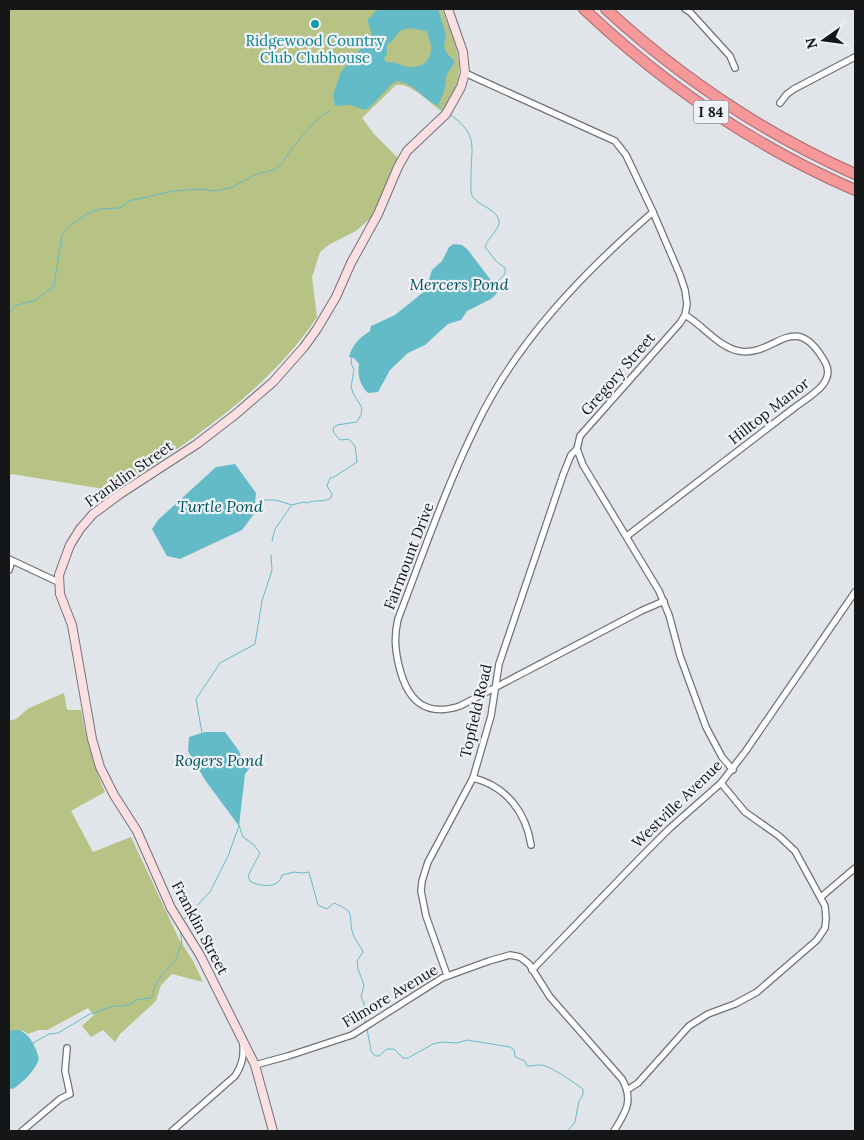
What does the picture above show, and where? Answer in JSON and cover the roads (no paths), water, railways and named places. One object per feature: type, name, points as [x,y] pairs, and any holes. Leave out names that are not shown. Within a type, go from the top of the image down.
[{"type":"highway","name":"I 84","points":[[584,9],[640,58],[706,108],[778,152],[855,190]]},
{"type":"highway","name":"I 84","points":[[606,9],[648,46],[710,93],[783,138],[855,174]]},
{"type":"main road","name":"Franklin Street","points":[[273,1131],[255,1065],[204,962],[171,908],[137,831],[114,795],[100,766],[92,739],[72,625],[60,594],[58,582],[62,563],[70,545],[93,514],[216,430],[267,388],[294,359],[317,329],[336,297],[351,263],[378,214],[406,152],[447,112],[461,86],[465,73],[463,52],[448,9]]},
{"type":"street","points":[[685,9],[730,56],[734,68]]},
{"type":"street","points":[[780,103],[794,89],[855,57]]},
{"type":"street","points":[[465,73],[615,141],[626,155],[653,212],[685,290],[687,304],[685,314]]},
{"type":"street","name":"Fairmount Drive","points":[[653,212],[610,249],[551,311],[511,366],[476,425],[457,467],[398,619],[395,639],[396,656],[401,676],[410,694],[420,704],[436,709],[451,708],[460,706],[641,611],[664,601]]},
{"type":"street","name":"Gregory Street","points":[[576,449],[580,436],[680,323],[685,314]]},
{"type":"street","name":"Hilltop Manor","points":[[627,536],[807,398],[827,378],[827,368],[824,361],[809,342],[803,338],[793,336],[751,351],[737,351],[723,344],[685,314]]},
{"type":"street","points":[[576,449],[583,465],[649,571],[664,601],[680,656],[706,727],[722,757],[732,770]]},
{"type":"street","name":"Topfield Road","points":[[448,975],[426,916],[422,881],[429,859],[473,778],[491,716],[499,664],[560,485],[571,455],[576,449]]},
{"type":"street","points":[[9,570],[10,560],[58,582]]},
{"type":"street","name":"Westville Avenue","points":[[532,970],[669,829],[721,783],[732,770],[855,592]]},
{"type":"street","points":[[473,778],[491,784],[512,800],[524,819],[531,844]]},
{"type":"street","points":[[627,1090],[638,1083],[689,1026],[708,1014],[735,1004],[757,992],[817,940],[825,928],[825,906],[795,851],[788,843],[745,812],[721,783]]},
{"type":"street","points":[[820,897],[855,868]]},
{"type":"street","name":"Filmore Avenue","points":[[255,1065],[352,1035],[448,975],[510,956],[524,960],[532,970]]},
{"type":"street","points":[[532,970],[550,997],[616,1071],[627,1090],[629,1102],[614,1131]]},
{"type":"street","points":[[172,1131],[235,1076],[244,1056],[243,1043]]},
{"type":"street","points":[[22,1131],[60,1099],[70,1094],[65,1071],[67,1048]]},
{"type":"water","points":[[378,9],[438,9],[446,35],[444,46],[446,52],[455,62],[447,74],[444,92],[438,106],[414,88],[397,81],[365,110],[350,105],[335,106],[333,95],[341,72],[359,50],[372,38],[368,19]],"holes":[[[410,28],[426,31],[431,48],[425,63],[420,66],[409,67],[394,62],[386,62],[384,58],[387,54],[387,45],[401,30]]]},
{"type":"water","name":"Mercers Pond","points":[[454,244],[462,245],[468,250],[499,291],[491,299],[467,311],[461,320],[448,324],[425,345],[408,353],[390,370],[378,392],[368,393],[360,380],[359,364],[354,358],[349,357],[354,345],[370,331],[371,326],[395,315],[426,290],[432,270],[442,261],[449,247]]},
{"type":"water","name":"Turtle Pond","points":[[235,464],[256,493],[254,514],[242,530],[180,559],[167,556],[152,529],[158,520],[216,467]]},
{"type":"water","name":"Rogers Pond","points":[[205,732],[225,732],[239,751],[243,762],[250,758],[254,762],[245,774],[239,826],[205,780],[188,751],[189,737]]},
{"type":"water","points":[[9,1031],[22,1031],[29,1037],[39,1059],[28,1076],[13,1089],[9,1088]]},
{"type":"waterway","points":[[438,104],[443,110]]},
{"type":"waterway","points":[[9,313],[15,306],[36,300],[54,286],[62,235],[72,224],[88,213],[100,209],[120,208],[129,201],[173,191],[200,189],[215,191],[230,188],[257,174],[274,170],[282,164],[314,123],[330,110]]},
{"type":"waterway","points":[[449,114],[466,129],[470,136],[472,144],[472,195],[479,203],[495,213],[499,220],[498,227],[485,247],[496,261],[505,268],[505,274],[494,285]]},
{"type":"waterway","points":[[264,500],[276,500],[292,505],[331,498],[332,494],[327,486],[330,478],[357,462],[355,446],[349,439],[340,440],[334,433],[333,428],[337,425],[357,422],[361,415],[362,408],[351,387],[354,370],[351,363],[352,357]]},
{"type":"waterway","points":[[272,541],[275,529],[291,506]]},
{"type":"waterway","points":[[202,733],[196,699],[220,663],[255,644],[262,601],[272,570],[271,555]]},
{"type":"waterway","points":[[239,825],[243,837],[254,845],[260,853],[248,876],[250,881],[259,885],[269,886],[277,883],[282,875],[294,872],[309,872],[318,905],[327,909],[334,903],[349,912],[353,934],[363,952],[357,961],[364,985],[361,997],[364,1003],[365,1023]]},
{"type":"waterway","points":[[183,920],[210,892],[228,856],[239,826]]},
{"type":"waterway","points":[[33,1043],[49,1034],[58,1033],[90,1014],[153,996],[158,980],[177,957],[182,944],[180,928]]},
{"type":"waterway","points":[[367,1029],[371,1051],[375,1056],[379,1056],[387,1049],[394,1049],[403,1058],[408,1058],[433,1044],[442,1042],[457,1043],[467,1040],[510,1047],[514,1050],[515,1057],[525,1061],[527,1066],[540,1065],[550,1068],[583,1089],[575,1122],[568,1131]]},
{"type":"place","name":"Ridgewood Country Club Clubhouse","points":[[315,24]]}]
